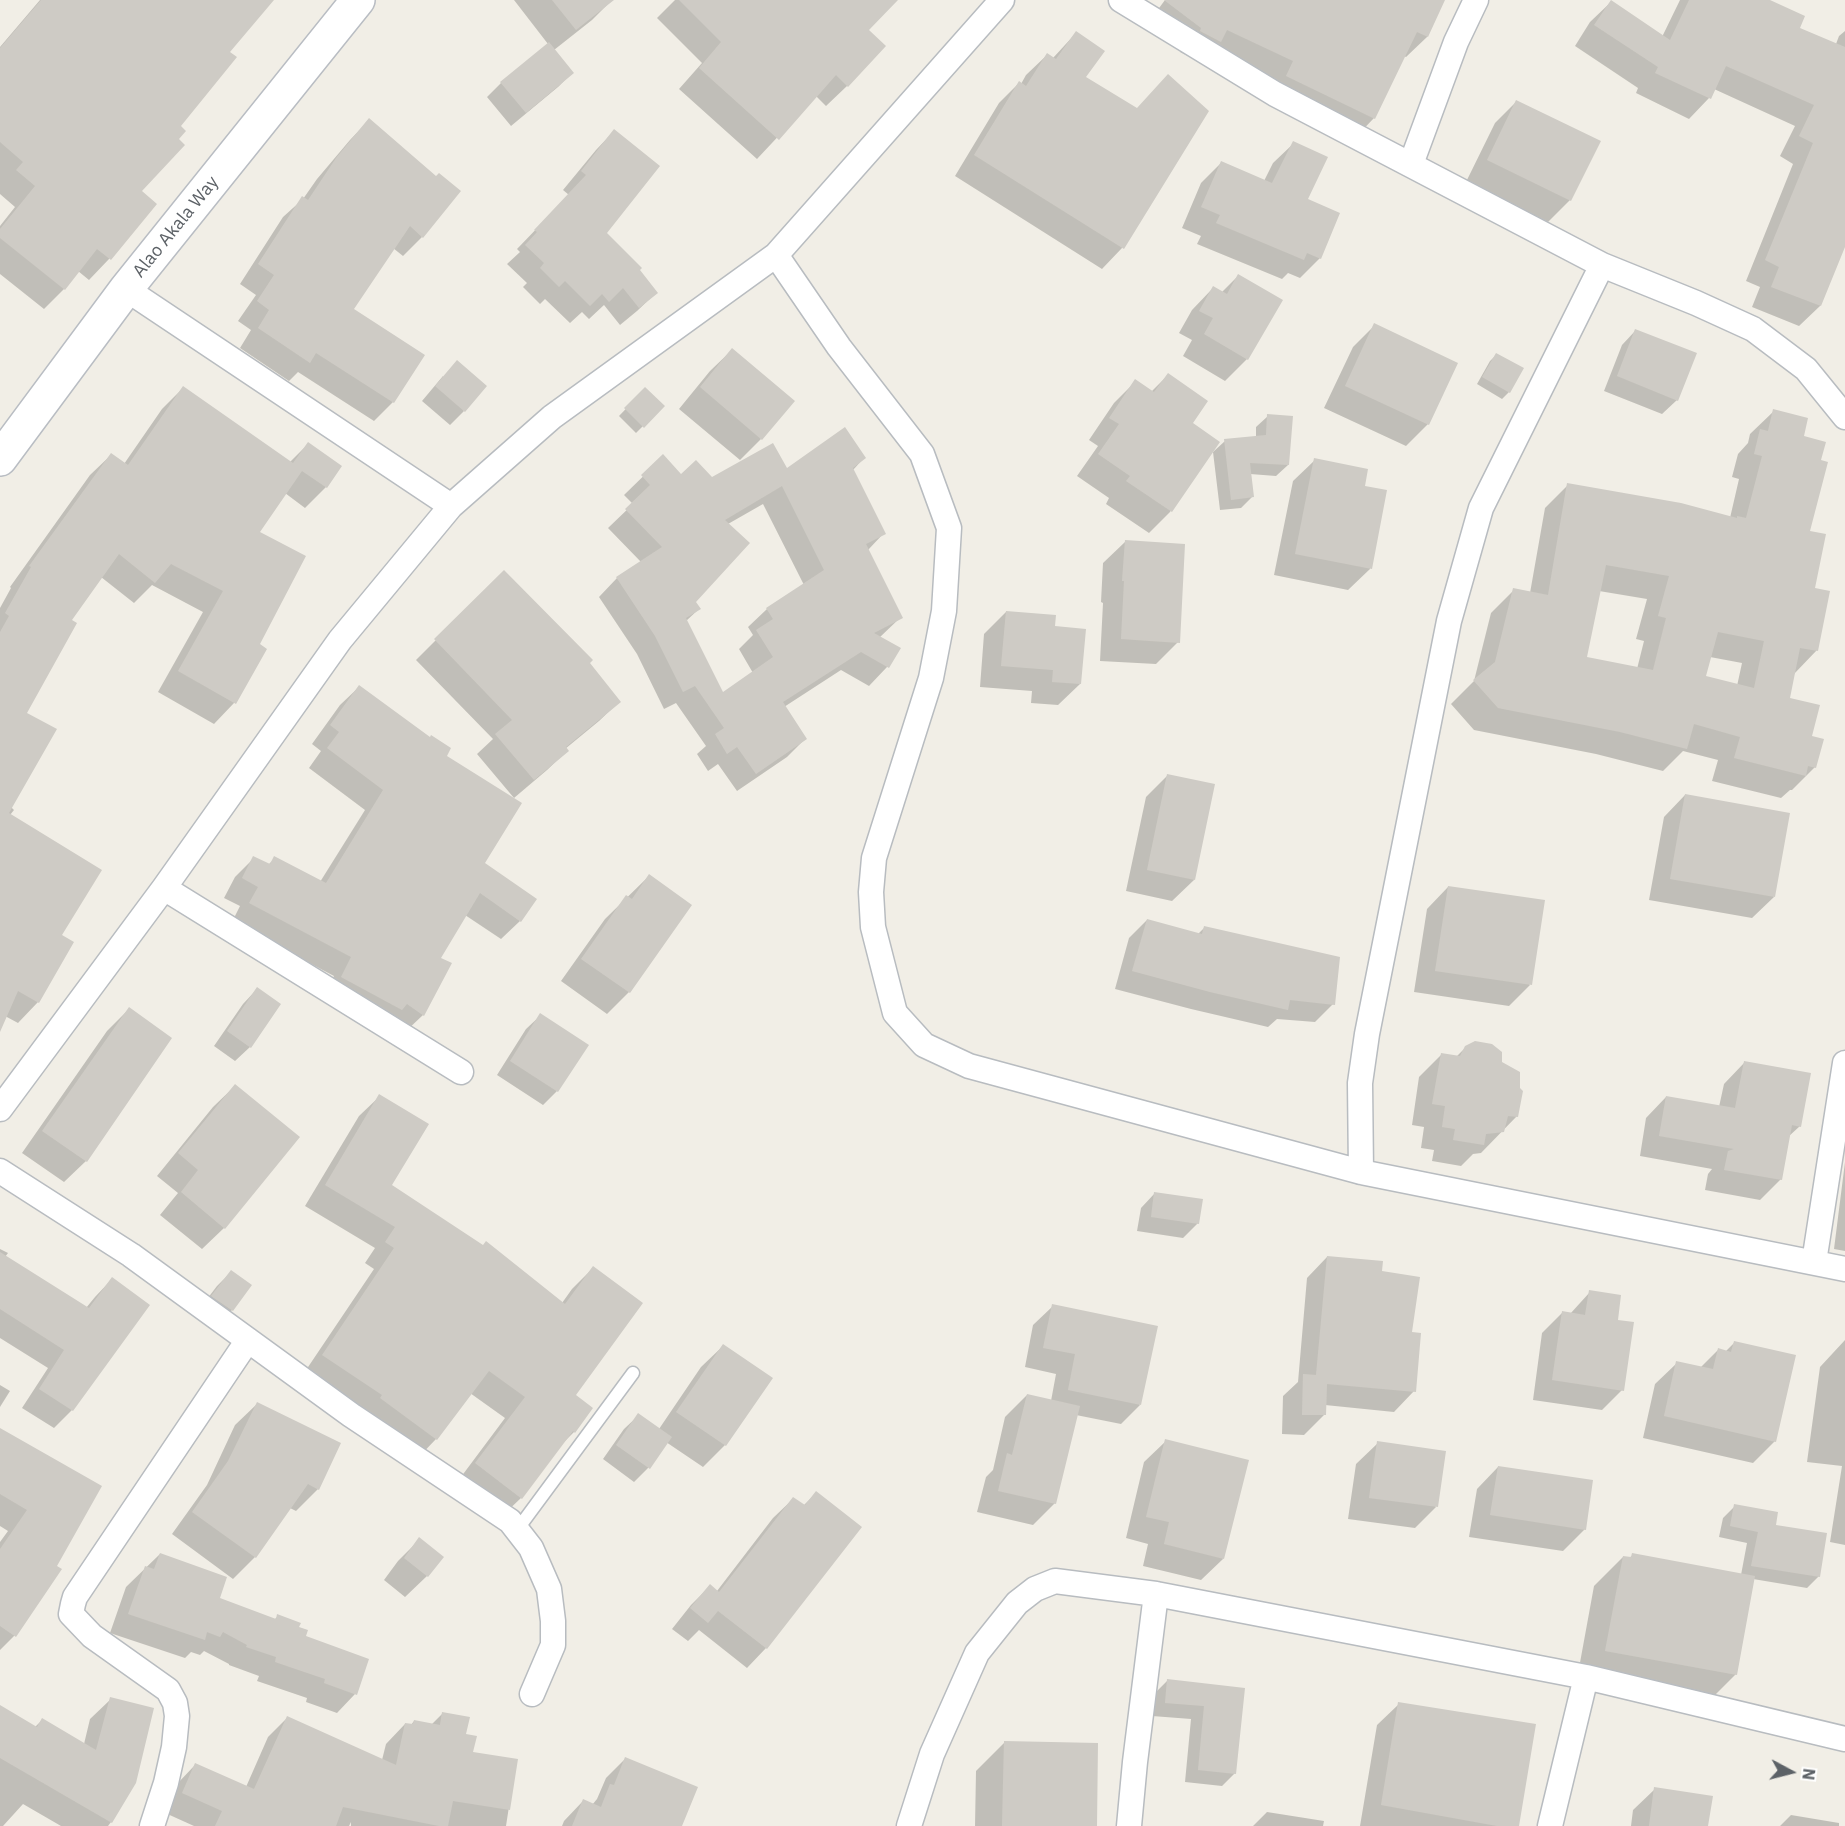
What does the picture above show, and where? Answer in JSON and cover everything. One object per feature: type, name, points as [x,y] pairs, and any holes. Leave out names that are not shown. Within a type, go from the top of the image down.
[{"type":"street","name":"Alao Akala Way","points":[[0,459],[126,289],[358,0]]},
{"type":"street","points":[[0,1109],[164,888],[340,640],[451,506],[552,417],[776,255],[1002,0]]},
{"type":"street","points":[[1121,0],[1275,93],[1602,265],[1753,329],[1806,369],[1845,417]]},
{"type":"street","points":[[1412,164],[1456,42],[1476,0]]},
{"type":"street","points":[[776,255],[839,347],[922,454],[948,528],[944,611],[931,678],[874,858],[871,892],[873,927],[895,1013],[924,1045],[969,1066],[1361,1172],[1845,1269]]},
{"type":"street","points":[[1361,1172],[1360,1083],[1367,1034],[1449,621],[1481,508],[1602,265]]},
{"type":"street","points":[[126,289],[451,506]]},
{"type":"street","points":[[164,888],[460,1072]]},
{"type":"street","points":[[1814,1262],[1845,1063]]},
{"type":"street","points":[[0,1171],[131,1255],[351,1415],[510,1521],[531,1548],[549,1589],[553,1645],[532,1694]]},
{"type":"street","points":[[152,1826],[166,1783],[174,1747],[177,1716],[175,1703],[168,1690],[92,1636],[71,1614],[75,1597],[248,1340]]},
{"type":"street","points":[[909,1826],[932,1754],[977,1653],[1017,1603],[1035,1589],[1055,1581],[1156,1594],[1586,1677],[1845,1739]]},
{"type":"street","points":[[1129,1826],[1156,1594]]},
{"type":"street","points":[[1550,1826],[1586,1677]]},
{"type":"lane","points":[[517,1530],[633,1373]]},
{"type":"building","points":[[41,0],[274,0],[230,52],[237,57],[181,126],[186,131],[179,139],[185,145],[142,191],[157,204],[111,260],[97,249],[65,290],[0,238],[0,229],[35,186],[16,170],[23,162],[0,142],[0,48]]},
{"type":"building","points":[[552,0],[614,0],[576,30]]},
{"type":"building","points":[[679,0],[898,0],[869,30],[886,46],[848,87],[836,75],[779,140],[699,68],[721,42]]},
{"type":"building","points":[[1164,0],[1445,0],[1428,37],[1417,32],[1375,119],[1286,76],[1293,61],[1227,30],[1221,42],[1200,31],[1201,28]]},
{"type":"building","points":[[1611,0],[1670,40],[1689,0],[1770,0],[1805,16],[1800,28],[1845,47],[1845,247],[1821,306],[1771,287],[1779,267],[1765,260],[1813,143],[1799,136],[1814,105],[1726,66],[1711,99],[1655,73],[1658,67],[1594,25]]},
{"type":"building","points":[[1076,31],[1105,51],[1086,77],[1137,108],[1168,74],[1209,111],[1124,249],[974,155],[1019,81],[1026,86],[1047,53],[1056,59]]},
{"type":"building","points":[[549,42],[574,73],[526,113],[500,82]]},
{"type":"building","points":[[1516,100],[1601,141],[1571,201],[1487,160]]},
{"type":"building","points":[[369,118],[436,176],[439,173],[461,191],[423,238],[410,226],[354,309],[425,355],[394,403],[316,353],[310,363],[258,328],[269,310],[257,301],[274,275],[258,264],[302,196],[308,200],[336,158]]},
{"type":"building","points":[[614,129],[660,166],[607,233],[642,268],[640,270],[658,293],[639,308],[623,288],[609,302],[602,294],[590,306],[565,281],[559,287],[540,268],[544,263],[525,245],[537,232],[534,230],[586,175],[581,171]]},
{"type":"building","points":[[1293,141],[1328,157],[1308,199],[1340,213],[1321,259],[1307,253],[1304,260],[1216,223],[1220,215],[1201,207],[1221,161],[1272,183]]},
{"type":"building","points":[[1238,274],[1283,300],[1248,360],[1204,334],[1213,318],[1199,311],[1213,286],[1227,294]]},
{"type":"building","points":[[1374,323],[1458,363],[1429,425],[1345,386]]},
{"type":"building","points":[[1635,329],[1697,353],[1678,401],[1617,376]]},
{"type":"building","points":[[732,348],[795,401],[762,440],[700,387]]},
{"type":"building","points":[[1496,353],[1524,368],[1510,393],[1482,377]]},
{"type":"building","points":[[457,360],[487,386],[465,412],[435,386]]},
{"type":"building","points":[[1168,373],[1208,401],[1193,423],[1220,442],[1172,512],[1126,481],[1130,476],[1098,454],[1119,424],[1109,418],[1135,379],[1154,392]]},
{"type":"building","points":[[183,386],[293,463],[308,442],[342,466],[327,488],[302,471],[260,532],[306,556],[260,644],[267,649],[236,704],[178,671],[223,591],[171,564],[155,583],[119,554],[72,620],[77,623],[27,713],[57,729],[9,813],[102,870],[62,935],[74,942],[39,1003],[18,991],[0,1032],[0,632],[9,616],[5,613],[31,567],[29,566],[111,453],[128,465]]},
{"type":"building","points":[[645,387],[665,406],[644,428],[624,408]]},
{"type":"building","points":[[1773,409],[1808,418],[1804,436],[1826,442],[1821,460],[1828,462],[1810,531],[1826,534],[1815,588],[1830,591],[1818,651],[1800,648],[1790,698],[1820,705],[1812,736],[1824,739],[1816,768],[1808,766],[1806,776],[1734,758],[1740,737],[1694,724],[1687,749],[1620,732],[1498,708],[1473,680],[1495,662],[1513,588],[1548,595],[1567,483],[1681,503],[1737,518],[1737,516],[1746,518],[1762,456],[1754,454],[1760,429],[1768,431]],"holes":[[[1606,565],[1669,576],[1658,616],[1666,618],[1653,670],[1587,657]],[[1718,632],[1764,641],[1754,688],[1706,676]]]},
{"type":"building","points":[[1267,414],[1293,416],[1289,465],[1250,463],[1254,497],[1231,500],[1224,439],[1266,435]]},
{"type":"building","points":[[845,427],[866,458],[853,468],[886,534],[866,544],[903,618],[874,633],[901,648],[889,668],[861,652],[783,702],[807,739],[756,774],[737,747],[727,754],[715,734],[724,728],[695,686],[683,692],[655,636],[616,577],[662,547],[625,509],[650,485],[641,475],[663,454],[681,474],[696,460],[712,477],[773,443],[787,468]],"holes":[[[782,486],[824,570],[766,608],[773,619],[756,630],[773,657],[723,692],[686,618],[701,609],[696,602],[750,543],[725,520]]]},
{"type":"building","points":[[1314,458],[1368,469],[1365,486],[1387,490],[1372,569],[1295,554]]},
{"type":"building","points":[[1125,540],[1185,544],[1180,643],[1121,639]]},
{"type":"building","points":[[504,570],[593,660],[590,663],[621,702],[566,747],[569,751],[534,780],[495,734],[512,720],[434,639]]},
{"type":"building","points":[[1006,611],[1056,615],[1055,626],[1086,629],[1081,684],[1052,682],[1053,670],[1001,666]]},
{"type":"building","points":[[359,685],[430,737],[431,735],[451,748],[447,756],[522,803],[485,863],[537,899],[521,922],[480,893],[441,958],[452,963],[424,1016],[407,1004],[402,1010],[341,977],[351,957],[249,903],[258,887],[242,878],[253,856],[270,864],[274,856],[326,883],[383,790],[327,748],[339,732],[330,725]]},
{"type":"building","points":[[1167,774],[1215,784],[1195,880],[1147,870]]},
{"type":"building","points":[[1685,794],[1790,813],[1775,897],[1670,879]]},
{"type":"building","points":[[649,874],[692,905],[630,993],[581,959],[626,895],[632,899]]},
{"type":"building","points":[[1448,886],[1545,900],[1532,985],[1435,971]]},
{"type":"building","points":[[1147,919],[1202,934],[1204,926],[1340,957],[1335,1005],[1290,1000],[1288,1010],[1132,971]]},
{"type":"building","points":[[257,987],[281,1004],[251,1048],[227,1031]]},
{"type":"building","points":[[129,1007],[172,1038],[87,1162],[42,1131]]},
{"type":"building","points":[[540,1013],[589,1045],[558,1092],[510,1061]]},
{"type":"building","points":[[1475,1041],[1492,1044],[1502,1052],[1502,1062],[1520,1072],[1520,1088],[1523,1091],[1518,1117],[1508,1116],[1504,1132],[1486,1134],[1484,1145],[1453,1140],[1455,1129],[1442,1127],[1445,1106],[1432,1104],[1441,1053],[1460,1056],[1465,1046]]},
{"type":"building","points":[[1744,1061],[1811,1073],[1801,1127],[1792,1125],[1782,1180],[1724,1170],[1728,1151],[1734,1149],[1659,1136],[1666,1096],[1735,1108]]},
{"type":"building","points":[[235,1084],[300,1137],[225,1229],[181,1192],[198,1170],[178,1153]]},
{"type":"building","points":[[379,1094],[429,1124],[392,1185],[483,1245],[486,1241],[565,1304],[593,1266],[643,1303],[576,1395],[593,1408],[522,1499],[475,1463],[525,1397],[489,1371],[437,1440],[380,1398],[382,1395],[322,1355],[394,1248],[385,1242],[395,1227],[325,1185]]},
{"type":"building","points":[[1154,1192],[1203,1199],[1199,1224],[1151,1217]]},
{"type":"building","points":[[0,1252],[89,1308],[112,1277],[150,1305],[73,1411],[39,1389],[64,1350],[0,1309]]},
{"type":"building","points":[[1327,1256],[1383,1261],[1382,1271],[1420,1277],[1412,1332],[1421,1333],[1416,1392],[1327,1384],[1326,1415],[1302,1415],[1303,1374],[1316,1375]]},
{"type":"building","points":[[231,1270],[252,1285],[233,1311],[211,1296]]},
{"type":"building","points":[[1589,1290],[1621,1295],[1618,1320],[1634,1322],[1624,1391],[1552,1380],[1562,1311],[1585,1315]]},
{"type":"building","points":[[1052,1304],[1158,1326],[1141,1405],[1068,1390],[1075,1354],[1043,1348]]},
{"type":"building","points":[[1734,1341],[1796,1355],[1776,1442],[1664,1416],[1676,1361],[1713,1369],[1718,1348],[1731,1352]]},
{"type":"building","points":[[723,1344],[773,1378],[726,1446],[676,1412]]},
{"type":"building","points":[[1027,1394],[1080,1406],[1056,1504],[998,1491],[1007,1453],[1012,1455]]},
{"type":"building","points":[[257,1402],[341,1443],[319,1490],[308,1484],[256,1558],[192,1512],[228,1461]]},
{"type":"building","points":[[638,1413],[672,1437],[650,1469],[616,1445]]},
{"type":"building","points":[[0,1428],[102,1486],[57,1566],[62,1569],[16,1637],[0,1626],[0,1549],[27,1510],[0,1494]]},
{"type":"building","points":[[1165,1439],[1249,1460],[1224,1559],[1164,1544],[1169,1522],[1146,1517]]},
{"type":"building","points":[[1377,1441],[1446,1451],[1438,1507],[1369,1498]]},
{"type":"building","points":[[1498,1466],[1593,1480],[1586,1530],[1490,1515]]},
{"type":"building","points":[[816,1491],[862,1527],[767,1649],[718,1611],[708,1623],[690,1608],[710,1584],[719,1592],[793,1497],[805,1505]]},
{"type":"building","points":[[1734,1504],[1778,1512],[1776,1525],[1827,1533],[1820,1577],[1751,1566],[1758,1532],[1730,1526]]},
{"type":"building","points":[[419,1537],[444,1557],[428,1577],[404,1558]]},
{"type":"building","points":[[160,1553],[227,1577],[220,1598],[276,1619],[277,1614],[301,1623],[299,1627],[308,1630],[306,1636],[369,1659],[357,1695],[324,1683],[325,1679],[275,1662],[276,1657],[246,1647],[247,1645],[223,1632],[220,1637],[207,1632],[205,1640],[128,1614],[145,1566],[154,1569]]},
{"type":"building","points":[[1632,1553],[1755,1576],[1737,1675],[1605,1651],[1623,1556],[1631,1557]]},
{"type":"building","points":[[1167,1679],[1245,1688],[1236,1774],[1198,1770],[1204,1706],[1165,1703]]},
{"type":"building","points":[[110,1697],[154,1708],[136,1783],[112,1823],[0,1758],[0,1705],[37,1727],[42,1718],[96,1750]]},
{"type":"building","points":[[1398,1702],[1536,1724],[1519,1826],[1497,1826],[1381,1805]]},
{"type":"building","points":[[442,1712],[470,1717],[466,1734],[477,1736],[473,1752],[518,1759],[510,1810],[453,1801],[448,1826],[343,1807],[336,1826],[215,1826],[222,1811],[182,1793],[195,1763],[254,1789],[287,1716],[396,1765],[405,1723],[413,1724],[414,1720],[440,1725]]},
{"type":"building","points":[[1004,1741],[1098,1743],[1097,1826],[1002,1826]]},
{"type":"building","points":[[625,1757],[698,1787],[682,1826],[572,1826],[583,1799],[601,1807],[610,1784],[614,1785]]},
{"type":"building","points":[[1654,1787],[1713,1796],[1708,1826],[1649,1826]]}]
